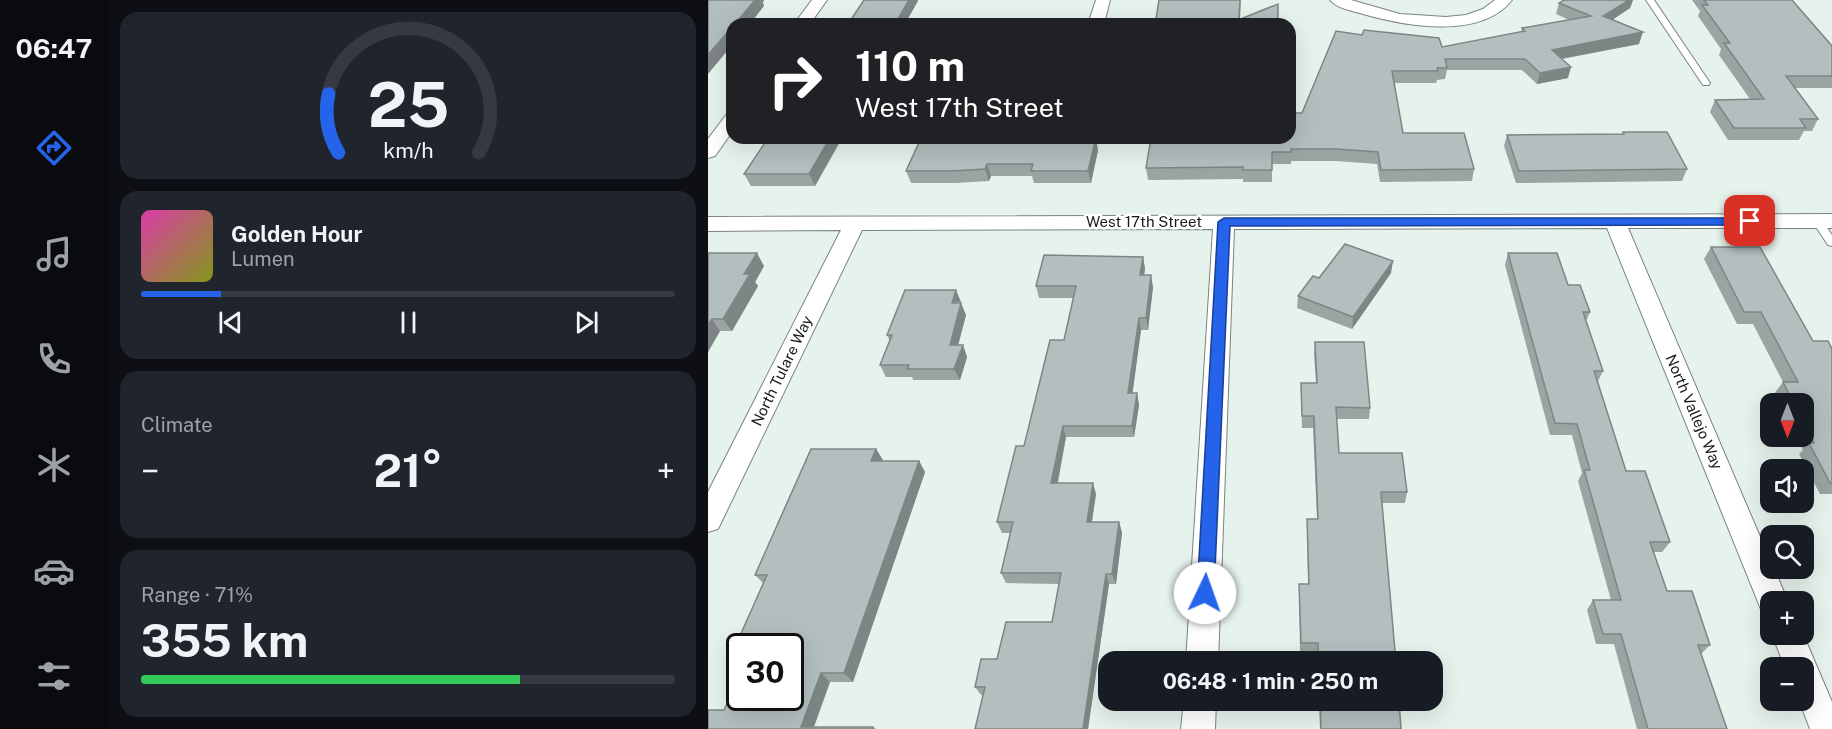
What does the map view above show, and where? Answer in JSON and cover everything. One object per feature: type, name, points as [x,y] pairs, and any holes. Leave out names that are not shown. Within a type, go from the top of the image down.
[{"type":"street","points":[[806,18],[820,0]]},
{"type":"street","points":[[1098,18],[1103,0]]},
{"type":"street","points":[[1337,0],[1385,16],[1442,22],[1476,17],[1495,10],[1505,0]]},
{"type":"street","points":[[708,152],[726,127]]},
{"type":"street","name":"West 17th Street","points":[[708,224],[1825,221]]},
{"type":"street","points":[[1203,651],[1224,222]]},
{"type":"street","name":"North Vallejo Way","points":[[1615,222],[1768,591]]},
{"type":"street","name":"North Tulare Way","points":[[708,520],[855,223]]},
{"type":"street","points":[[1814,699],[1827,729]]},
{"type":"street","points":[[1198,729],[1199,711]]},
{"type":"lane","points":[[1650,0],[1706,83]]},
{"type":"lane","points":[[1825,221],[1832,243]]},
{"type":"building","points":[[708,0],[755,0],[740,18],[726,18],[726,34],[708,55]]},
{"type":"building","points":[[864,0],[909,0],[898,18],[852,18]]},
{"type":"building","points":[[1159,0],[1240,0],[1239,18],[1156,18]]},
{"type":"building","points":[[1564,0],[1629,0],[1603,16],[1643,32],[1552,50],[1571,67],[1540,73],[1525,59],[1445,59],[1447,68],[1437,68],[1438,71],[1392,71],[1403,133],[1464,133],[1474,169],[1381,170],[1378,152],[1337,149],[1291,149],[1291,152],[1272,152],[1272,170],[1243,170],[1243,167],[1146,168],[1150,144],[1296,144],[1296,113],[1302,113],[1336,31],[1362,35],[1364,30],[1439,38],[1442,47],[1525,31],[1522,28],[1591,16],[1559,3]]},
{"type":"building","points":[[1704,0],[1792,0],[1832,46],[1832,76],[1786,76],[1818,119],[1800,119],[1806,128],[1734,128],[1715,100],[1764,99],[1724,43],[1730,43],[1702,5],[1708,5]]},
{"type":"building","points":[[1278,4],[1278,18],[1243,18]]},
{"type":"building","points":[[1623,132],[1667,132],[1687,169],[1519,171],[1507,135],[1624,134]]},
{"type":"building","points":[[764,144],[826,144],[809,174],[744,174]]},
{"type":"building","points":[[918,144],[1095,144],[1088,171],[1031,171],[1033,164],[987,164],[985,169],[906,171]]},
{"type":"building","points":[[1345,244],[1393,261],[1353,317],[1298,296],[1313,276],[1319,278]]},
{"type":"building","points":[[1711,247],[1760,247],[1813,341],[1828,341],[1832,349],[1832,483],[1811,447],[1814,447],[1814,393],[1788,393],[1783,382],[1798,382],[1761,312],[1744,312]]},
{"type":"building","points":[[708,253],[757,253],[744,274],[750,274],[723,319],[712,319],[708,325]]},
{"type":"building","points":[[1508,253],[1557,253],[1568,285],[1580,285],[1590,312],[1583,312],[1603,371],[1594,371],[1626,471],[1645,471],[1670,542],[1650,542],[1667,591],[1692,591],[1710,645],[1698,645],[1727,729],[1648,729],[1621,634],[1603,634],[1593,600],[1621,600],[1584,470],[1590,470],[1577,424],[1555,423]]},
{"type":"building","points":[[1044,255],[1143,257],[1140,275],[1151,275],[1146,318],[1139,318],[1128,393],[1137,393],[1132,426],[1063,426],[1051,483],[1093,483],[1087,522],[1119,522],[1112,574],[1106,574],[1083,729],[975,729],[985,687],[975,687],[981,659],[997,659],[1006,622],[1052,622],[1061,573],[1001,573],[1013,522],[997,522],[1016,446],[1024,446],[1050,340],[1064,340],[1076,286],[1036,286]]},
{"type":"building","points":[[905,290],[956,290],[952,303],[961,303],[950,345],[963,345],[954,369],[907,369],[909,365],[880,365],[892,335],[887,335]]},
{"type":"building","points":[[1315,342],[1364,342],[1370,408],[1336,407],[1339,453],[1402,453],[1407,492],[1381,492],[1395,651],[1318,651],[1318,643],[1301,643],[1299,584],[1309,584],[1307,519],[1318,519],[1314,416],[1302,416],[1301,383],[1317,383]]},
{"type":"building","points":[[811,449],[876,449],[871,461],[919,461],[844,673],[821,673],[801,727],[873,727],[873,729],[708,729],[708,710],[724,710],[726,706],[726,711],[804,711],[804,633],[741,633],[767,575],[755,575]]},
{"type":"building","points":[[1320,711],[1400,711],[1401,729],[1321,729]]},
{"type":"route","points":[[1205,593],[1224,222],[1750,221]]}]
